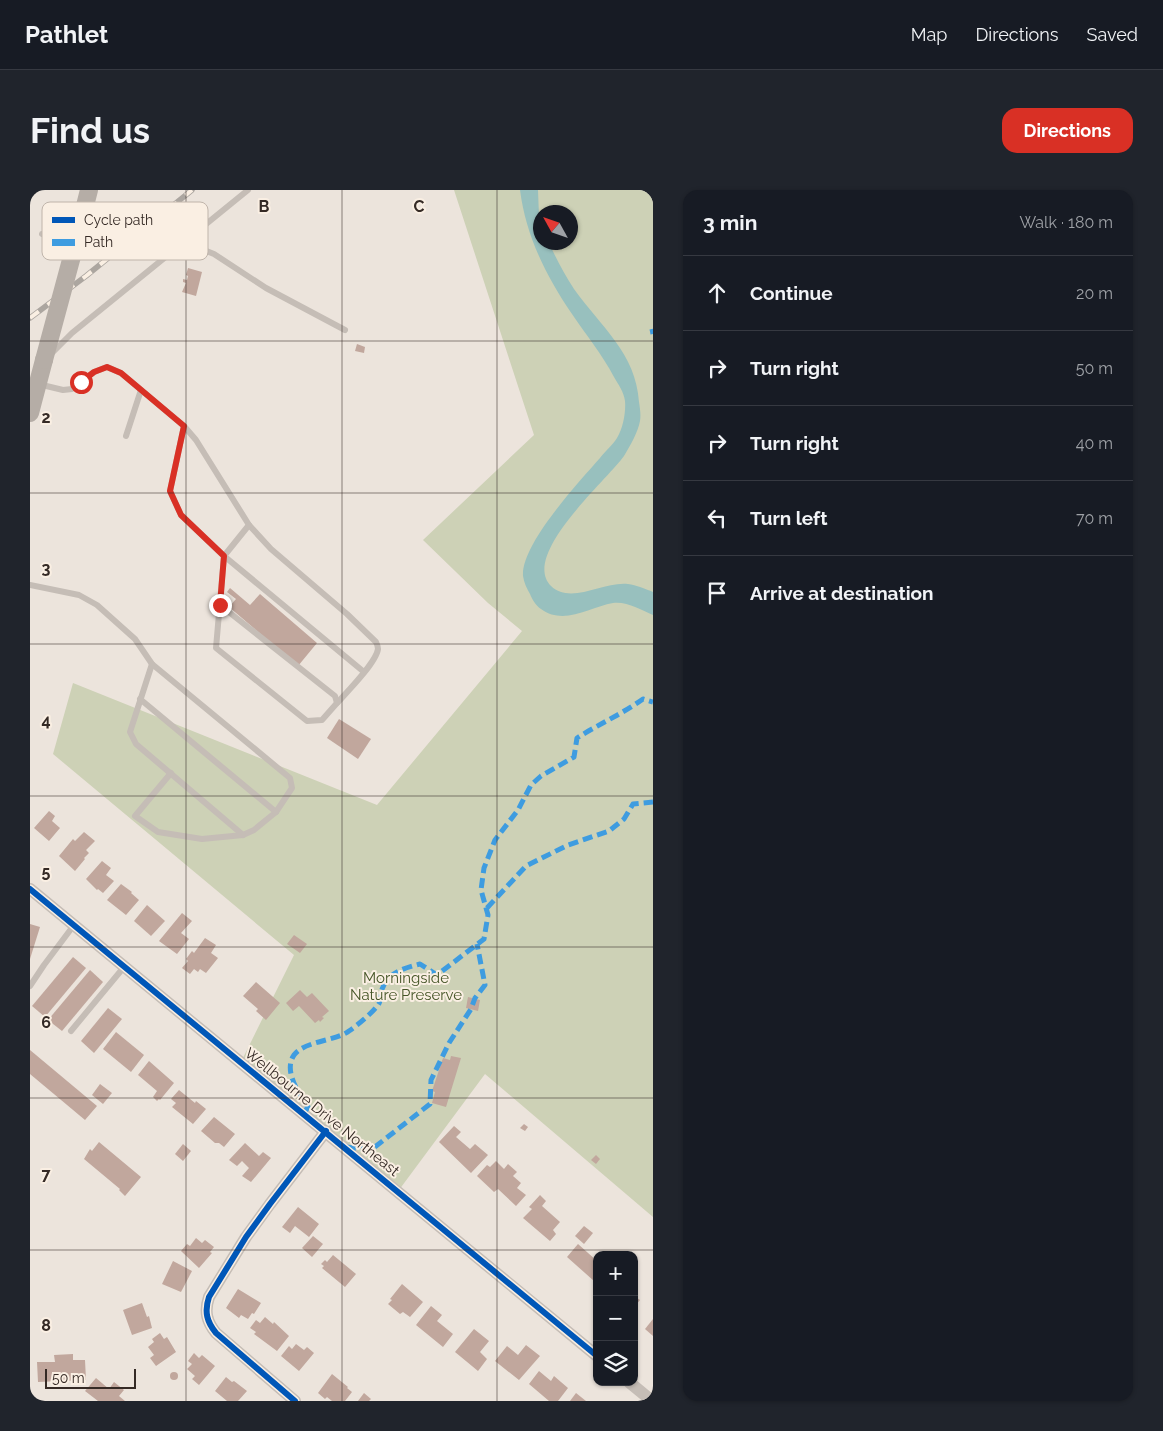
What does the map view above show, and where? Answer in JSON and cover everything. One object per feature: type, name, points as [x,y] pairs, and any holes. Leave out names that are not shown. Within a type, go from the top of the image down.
[{"type":"main road","points":[[30,414],[36,381],[44,360],[70,260]]},
{"type":"street","name":"Wellbourne Drive Northeast","points":[[30,889],[593,1353]]},
{"type":"street","points":[[295,1401],[216,1333],[206,1317],[206,1306],[246,1237],[326,1131]]},
{"type":"street","points":[[634,1386],[652,1401]]},
{"type":"lane","points":[[208,222],[248,190]]},
{"type":"lane","points":[[208,252],[266,288],[345,330]]},
{"type":"lane","points":[[44,360],[72,333],[162,260]]},
{"type":"lane","points":[[36,381],[63,390],[72,389],[94,372],[107,367],[121,373],[184,426],[196,440],[249,525],[271,550],[347,614],[376,642],[378,648],[376,655],[364,672],[322,720],[307,721],[216,648],[224,556],[249,525]]},
{"type":"lane","points":[[126,436],[141,390]]},
{"type":"lane","points":[[184,426],[170,491],[181,515],[224,556],[364,672]]},
{"type":"lane","points":[[30,585],[79,595],[97,605],[134,639],[152,664],[290,778],[292,788],[276,812],[254,830],[243,834],[202,840],[158,832],[136,816],[171,773]]},
{"type":"lane","points":[[220,605],[335,696],[337,703]]},
{"type":"lane","points":[[152,664],[130,732],[136,744],[243,834]]},
{"type":"lane","points":[[140,699],[276,812]]},
{"type":"lane","points":[[30,986],[74,925]]},
{"type":"lane","points":[[71,1031],[124,966]]},
{"type":"green space","name":"Morningside Nature Preserve","points":[[454,190],[653,190],[653,1217],[485,1074],[399,1190],[242,1060],[294,955],[53,754],[73,683],[377,805],[522,631],[488,603],[423,540],[534,435]]},
{"type":"water","points":[[520,190],[538,190],[539,205],[533,205],[533,242],[527,223]]},
{"type":"water","points":[[536,250],[552,250],[574,289],[616,341],[631,369],[636,385],[640,412],[638,430],[624,456],[570,518],[556,538],[547,556],[545,572],[551,586],[559,591],[568,593],[578,593],[619,584],[628,584],[653,592],[653,615],[623,603],[604,605],[568,616],[550,614],[536,604],[524,581],[525,563],[531,547],[566,497],[615,441],[622,425],[625,405],[622,391],[599,352],[563,300]]},
{"type":"building","points":[[188,268],[202,272],[196,296],[182,292],[186,283],[183,282],[183,279],[187,280]]},
{"type":"building","points":[[357,344],[365,347],[364,353],[355,351]]},
{"type":"building","points":[[230,588],[250,605],[260,594],[317,643],[298,666],[229,607],[236,599],[227,592]]},
{"type":"building","points":[[339,719],[371,739],[358,759],[327,738]]},
{"type":"building","points":[[49,811],[55,816],[52,821],[60,828],[49,841],[34,828]]},
{"type":"building","points":[[84,832],[95,841],[86,850],[89,853],[75,871],[59,856],[73,839],[75,841]]},
{"type":"building","points":[[102,861],[111,868],[106,875],[114,881],[103,893],[86,879]]},
{"type":"building","points":[[121,884],[139,900],[126,915],[107,900]]},
{"type":"building","points":[[147,905],[165,921],[151,936],[134,921]]},
{"type":"building","points":[[182,913],[192,921],[181,933],[189,939],[177,954],[159,941]]},
{"type":"building","points":[[30,924],[40,927],[30,959]]},
{"type":"building","points":[[294,935],[307,944],[300,953],[287,944]]},
{"type":"building","points":[[205,938],[216,945],[211,953],[218,958],[206,973],[200,969],[198,972],[194,969],[190,974],[182,968],[188,961],[186,959],[192,951],[194,953]]},
{"type":"building","points":[[73,957],[86,968],[45,1017],[32,1006]]},
{"type":"building","points":[[90,970],[103,982],[62,1031],[48,1020]]},
{"type":"building","points":[[256,982],[280,1003],[266,1020],[256,1011],[258,1009],[243,996]]},
{"type":"building","points":[[300,990],[307,997],[312,993],[329,1011],[322,1017],[324,1018],[320,1022],[319,1020],[315,1023],[299,1006],[293,1011],[286,1003]]},
{"type":"building","points":[[468,997],[480,1000],[478,1011],[466,1008]]},
{"type":"building","points":[[108,1008],[122,1019],[94,1053],[81,1041]]},
{"type":"building","points":[[116,1032],[144,1055],[131,1072],[103,1049]]},
{"type":"building","points":[[30,1050],[97,1106],[85,1120],[30,1074]]},
{"type":"building","points":[[451,1056],[461,1058],[446,1107],[432,1103],[435,1092],[432,1091],[443,1058],[450,1060]]},
{"type":"building","points":[[149,1061],[174,1083],[157,1101],[153,1097],[157,1091],[138,1075]]},
{"type":"building","points":[[100,1084],[112,1093],[103,1104],[92,1095]]},
{"type":"building","points":[[179,1090],[206,1109],[193,1124],[172,1107],[176,1103],[171,1099]]},
{"type":"building","points":[[214,1117],[235,1134],[224,1147],[219,1143],[215,1143],[201,1131]]},
{"type":"building","points":[[524,1124],[528,1127],[525,1131],[520,1128]]},
{"type":"building","points":[[454,1126],[461,1132],[456,1137],[470,1149],[475,1144],[488,1155],[471,1173],[439,1142]]},
{"type":"building","points":[[99,1142],[141,1177],[125,1196],[120,1189],[84,1159],[90,1149],[92,1151]]},
{"type":"building","points":[[245,1143],[259,1156],[263,1152],[271,1158],[251,1182],[242,1176],[249,1168],[242,1161],[237,1166],[229,1160]]},
{"type":"building","points":[[183,1144],[191,1151],[183,1161],[175,1154]]},
{"type":"building","points":[[596,1155],[600,1159],[596,1164],[591,1160]]},
{"type":"building","points":[[496,1161],[504,1169],[508,1164],[517,1172],[513,1176],[521,1183],[517,1188],[526,1195],[516,1206],[498,1189],[494,1192],[477,1176],[487,1165],[490,1167]]},
{"type":"building","points":[[540,1195],[546,1201],[542,1206],[560,1222],[553,1230],[556,1234],[550,1241],[523,1218],[532,1209],[529,1207]]},
{"type":"building","points":[[298,1207],[319,1224],[309,1237],[295,1226],[290,1233],[282,1227]]},
{"type":"building","points":[[584,1226],[593,1233],[584,1244],[575,1236]]},
{"type":"building","points":[[313,1236],[323,1244],[312,1257],[302,1248]]},
{"type":"building","points":[[196,1238],[202,1243],[205,1240],[214,1247],[210,1252],[212,1253],[199,1268],[181,1251],[187,1244],[190,1246]]},
{"type":"building","points":[[578,1244],[593,1257],[593,1280],[567,1257]]},
{"type":"building","points":[[333,1255],[356,1274],[345,1287],[322,1268],[324,1266],[321,1264],[325,1260],[327,1262]]},
{"type":"building","points":[[173,1261],[192,1271],[181,1292],[162,1284]]},
{"type":"building","points":[[402,1284],[423,1302],[410,1317],[403,1312],[400,1314],[388,1304]]},
{"type":"building","points":[[238,1289],[261,1303],[254,1314],[252,1313],[248,1319],[241,1315],[239,1318],[226,1308]]},
{"type":"building","points":[[142,1303],[147,1317],[149,1316],[152,1328],[132,1335],[123,1310]]},
{"type":"building","points":[[431,1306],[442,1315],[437,1321],[453,1334],[443,1347],[416,1325]]},
{"type":"building","points":[[265,1317],[273,1324],[274,1322],[289,1336],[277,1351],[254,1334],[256,1332],[250,1328],[256,1320],[260,1323]]},
{"type":"building","points":[[653,1319],[653,1336],[645,1329]]},
{"type":"building","points":[[474,1329],[489,1341],[480,1352],[487,1359],[478,1371],[455,1352]]},
{"type":"building","points":[[160,1333],[164,1339],[167,1337],[176,1352],[156,1366],[150,1358],[154,1355],[148,1347],[154,1342],[152,1339]]},
{"type":"building","points":[[296,1344],[304,1350],[307,1347],[314,1353],[299,1371],[281,1356],[289,1346],[292,1349]]},
{"type":"building","points":[[526,1345],[540,1356],[519,1380],[495,1361],[507,1346],[518,1355]]},
{"type":"building","points":[[194,1353],[199,1358],[202,1355],[215,1366],[199,1385],[192,1379],[195,1376],[187,1369],[192,1364],[188,1361]]},
{"type":"building","points":[[73,1354],[73,1360],[85,1360],[86,1380],[38,1382],[37,1362],[55,1362],[54,1355]]},
{"type":"building","points":[[539,1371],[551,1381],[554,1376],[568,1388],[558,1401],[549,1401],[529,1384]]},
{"type":"building","points":[[174,1372],[178,1376],[174,1380],[170,1376]]},
{"type":"building","points":[[332,1374],[352,1392],[345,1401],[332,1401],[327,1397],[325,1399],[318,1393]]},
{"type":"building","points":[[226,1377],[247,1391],[238,1401],[227,1401],[215,1391]]},
{"type":"building","points":[[96,1378],[109,1389],[114,1382],[124,1390],[119,1396],[125,1401],[98,1401],[85,1391]]},
{"type":"building","points":[[364,1393],[371,1399],[369,1401],[358,1401]]},
{"type":"building","points":[[576,1393],[586,1401],[570,1401]]},
{"type":"railway","points":[[177,202],[192,190]]},
{"type":"railway","points":[[30,318],[106,260]]},
{"type":"marked path","points":[[652,329],[653,334]]},
{"type":"marked path","points":[[304,1113],[308,1107],[291,1075],[291,1061],[294,1055],[305,1047],[343,1034],[361,1022],[378,1005],[383,987],[393,974],[420,964],[437,975],[484,939],[488,915],[481,890],[484,868],[495,840],[518,810],[531,785],[541,776],[574,757],[577,738],[643,699],[653,702]]},
{"type":"marked path","points":[[487,908],[526,866],[568,845],[609,831],[624,819],[633,804],[653,802]]},
{"type":"marked path","points":[[346,1147],[371,1150],[430,1104],[431,1080],[449,1043],[471,1009],[475,998],[485,985],[477,944]]},
{"type":"cycle path","points":[[30,889],[593,1353]]},
{"type":"cycle path","points":[[295,1401],[216,1333],[210,1325],[207,1307],[209,1297],[246,1237],[326,1131]]},
{"type":"route","points":[[81,382],[94,372],[107,367],[121,373],[184,426],[170,491],[181,515],[224,556],[220,605]]}]
